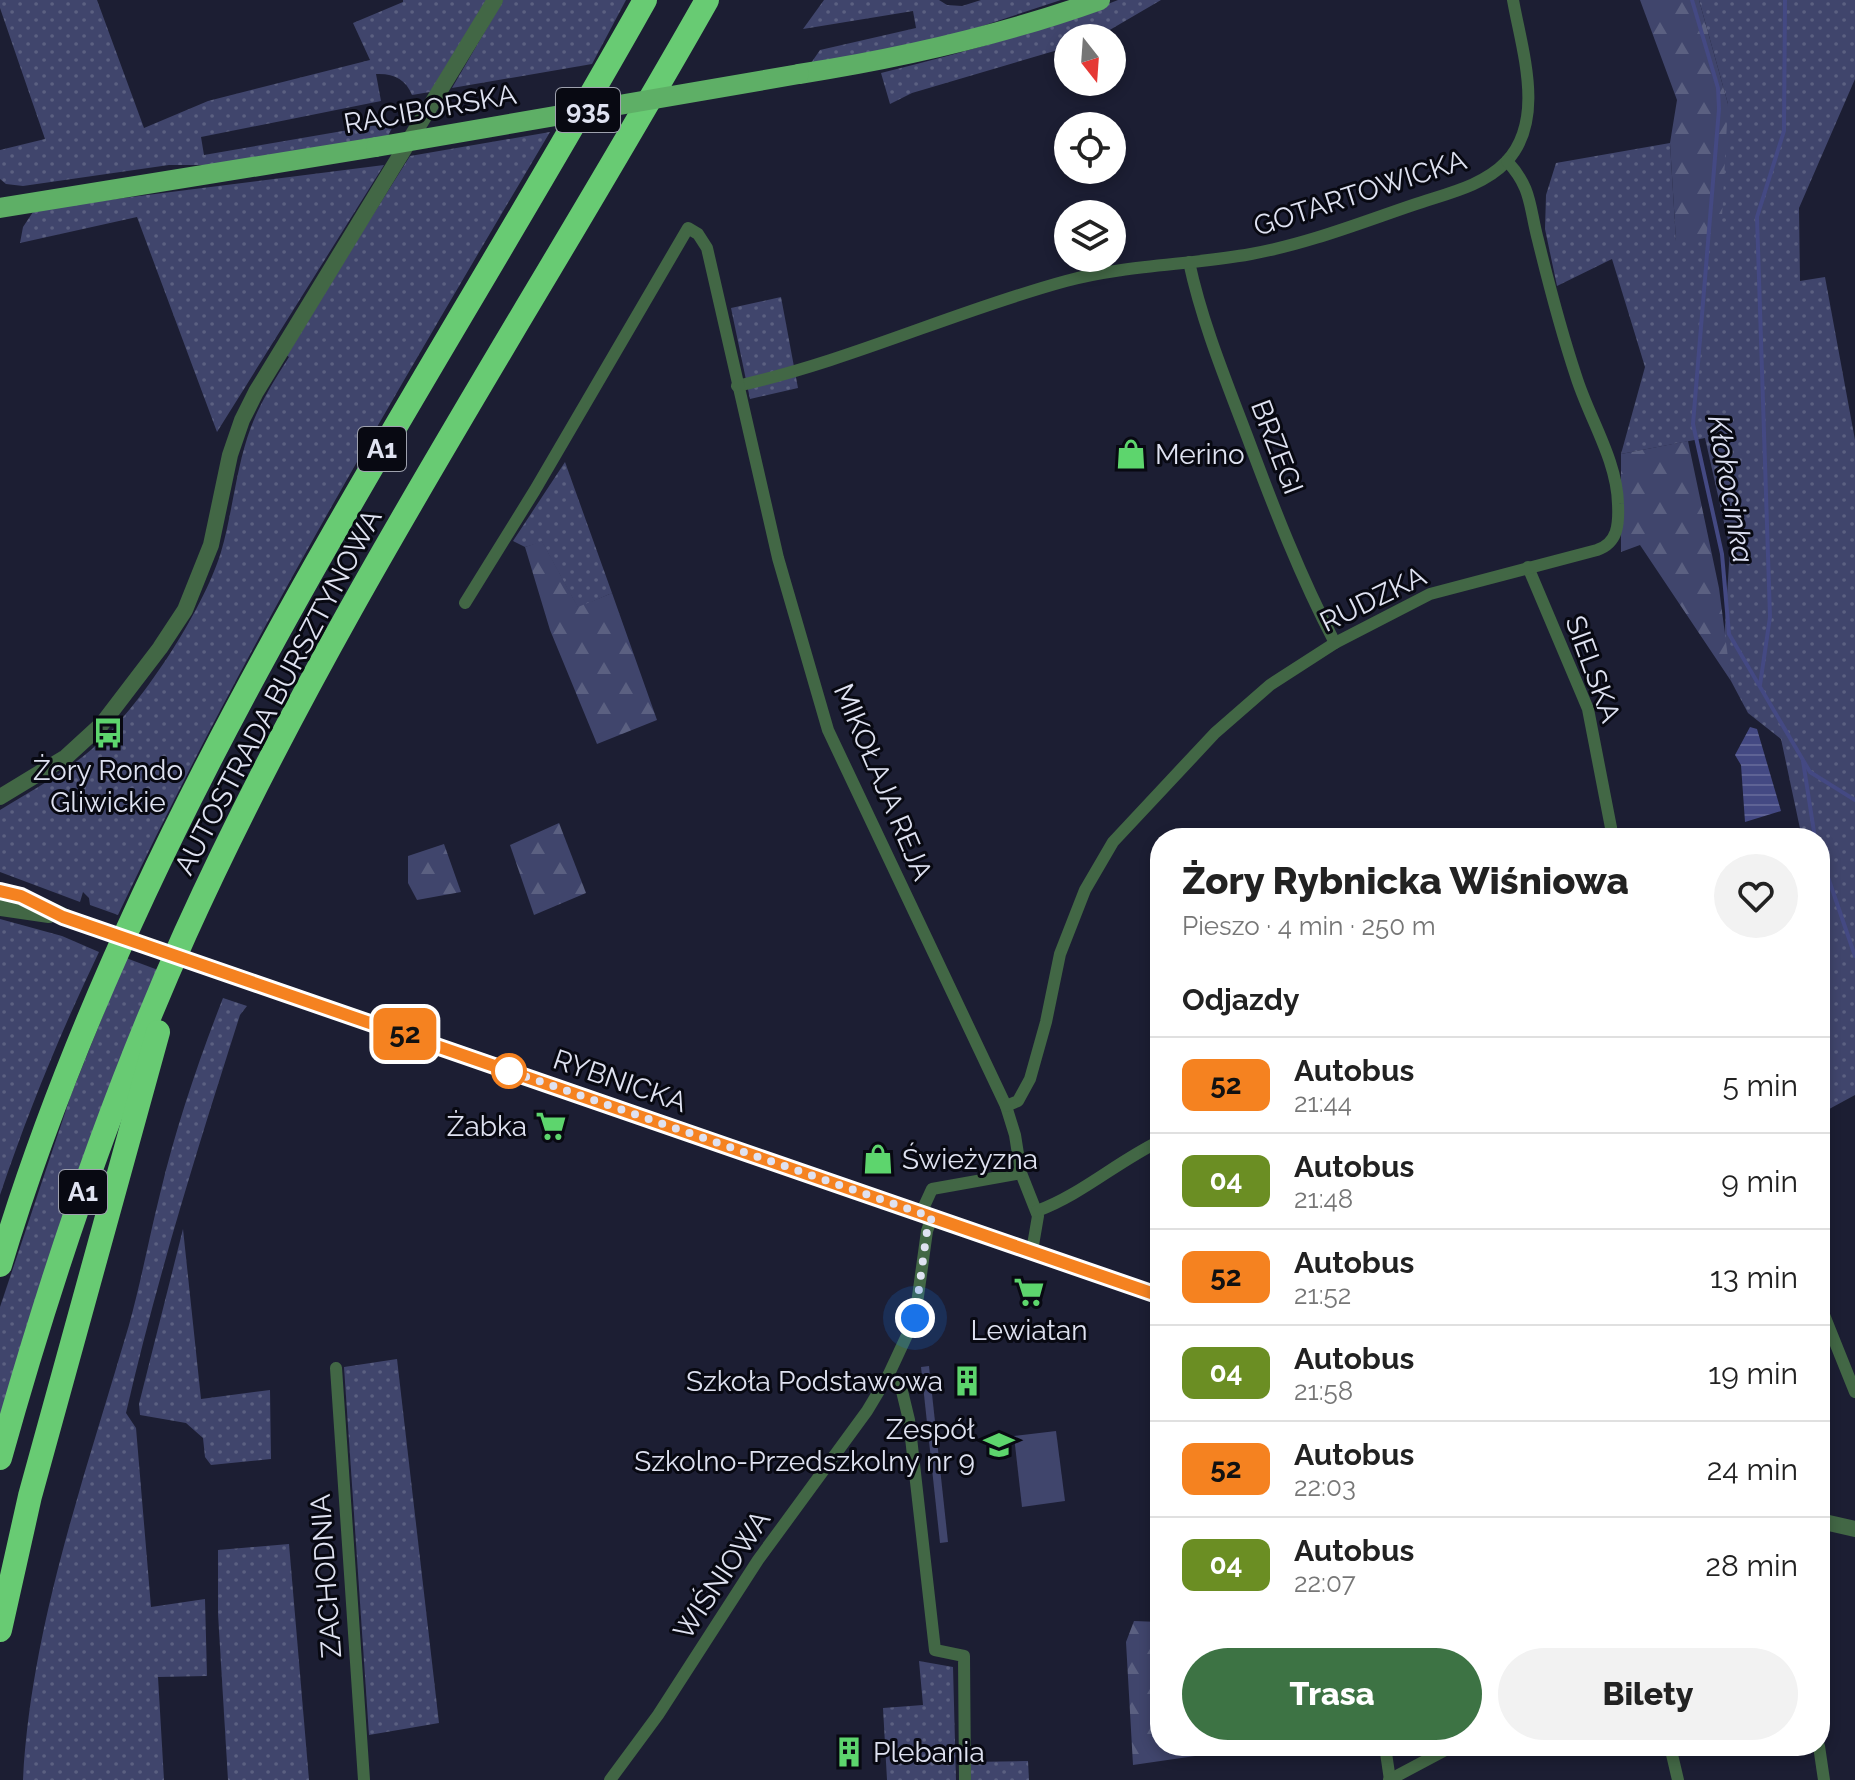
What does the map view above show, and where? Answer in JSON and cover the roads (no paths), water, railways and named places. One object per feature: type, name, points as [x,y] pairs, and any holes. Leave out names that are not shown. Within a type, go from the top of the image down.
[{"type":"highway","name":"AUTOSTRADA BURSZTYNOWA","points":[[0,1265],[46,1132],[115,959],[245,693],[343,515],[645,0]]},
{"type":"highway","name":"AUTOSTRADA BURSZTYNOWA","points":[[0,1458],[32,1343],[70,1227],[141,1037],[185,934],[267,767],[369,578],[707,0]]},
{"type":"highway","points":[[0,1630],[30,1496],[185,934]]},
{"type":"main road","name":"RACIBORSKA","points":[[0,208],[376,147],[946,47],[1011,30],[1100,0]]},
{"type":"street","points":[[0,797],[66,757],[102,724],[185,610],[211,545],[230,455],[256,392],[495,0]]},
{"type":"street","name":"GOTARTOWICKA","points":[[737,386],[834,361],[1040,288],[1096,274],[1250,254],[1301,242],[1471,185],[1507,161],[1525,129],[1528,108],[1526,73],[1513,0]]},
{"type":"street","name":"RUDZKA","points":[[1006,1106],[1021,1098],[1030,1079],[1060,954],[1085,890],[1113,842],[1215,733],[1270,685],[1335,643],[1430,594],[1606,547],[1611,543],[1617,530],[1618,503],[1610,467],[1576,378],[1526,186],[1507,161]]},
{"type":"street","name":"MIKOŁAJA REJA","points":[[465,603],[535,490],[688,228],[698,234],[707,248],[778,558],[828,730],[1006,1106],[1013,1125],[1021,1173],[1037,1211],[1039,1224],[1032,1251]]},
{"type":"street","name":"BRZEGI","points":[[1189,262],[1204,322],[1261,474],[1305,582],[1335,643]]},
{"type":"street","name":"SIELSKA","points":[[1528,567],[1588,709],[1611,828]]},
{"type":"street","name":"RYBNICKA","points":[[0,891],[21,896],[68,918],[1150,1292]]},
{"type":"street","name":"RYBNICKA","points":[[0,908],[68,918]]},
{"type":"street","points":[[1037,1211],[1058,1202],[1150,1146]]},
{"type":"street","points":[[926,1215],[932,1189],[1021,1173]]},
{"type":"street","name":"WIŚNIOWA","points":[[610,1780],[658,1715],[758,1560],[867,1411],[888,1376],[915,1318],[927,1231],[926,1215]]},
{"type":"street","points":[[1830,1330],[1855,1392]]},
{"type":"street","name":"ZACHODNIA","points":[[336,1368],[364,1780]]},
{"type":"street","points":[[888,1376],[902,1391],[909,1420],[935,1650],[964,1656],[965,1780]]},
{"type":"street","points":[[1830,1523],[1855,1529]]},
{"type":"street","points":[[1386,1756],[1390,1780],[1434,1756]]},
{"type":"street","points":[[1672,1756],[1678,1780]]},
{"type":"street","points":[[1820,1756],[1824,1780]]},
{"type":"waterway","name":"Kłokocinka","points":[[1692,0],[1718,88],[1719,109],[1693,424],[1722,554],[1729,634],[1810,772],[1855,800]]},
{"type":"waterway","points":[[1760,685],[1770,617],[1757,217],[1784,131],[1785,0]]},
{"type":"waterway","points":[[1803,761],[1813,828]]},
{"type":"waterway","points":[[1830,883],[1855,956]]},
{"type":"place","name":"Merino","points":[[1131,454]]},
{"type":"place","name":"Żory Rondo Gliwickie","points":[[108,733]]},
{"type":"place","name":"Żabka","points":[[551,1126]]},
{"type":"place","name":"Świeżyzna","points":[[878,1159]]},
{"type":"place","name":"Lewiatan","points":[[1029,1292]]},
{"type":"place","name":"Szkoła Podstawowa","points":[[967,1381]]},
{"type":"place","name":"Zespół Szkolno-Przedszkolny nr 9","points":[[999,1445]]},
{"type":"place","name":"Plebania","points":[[849,1752]]}]
